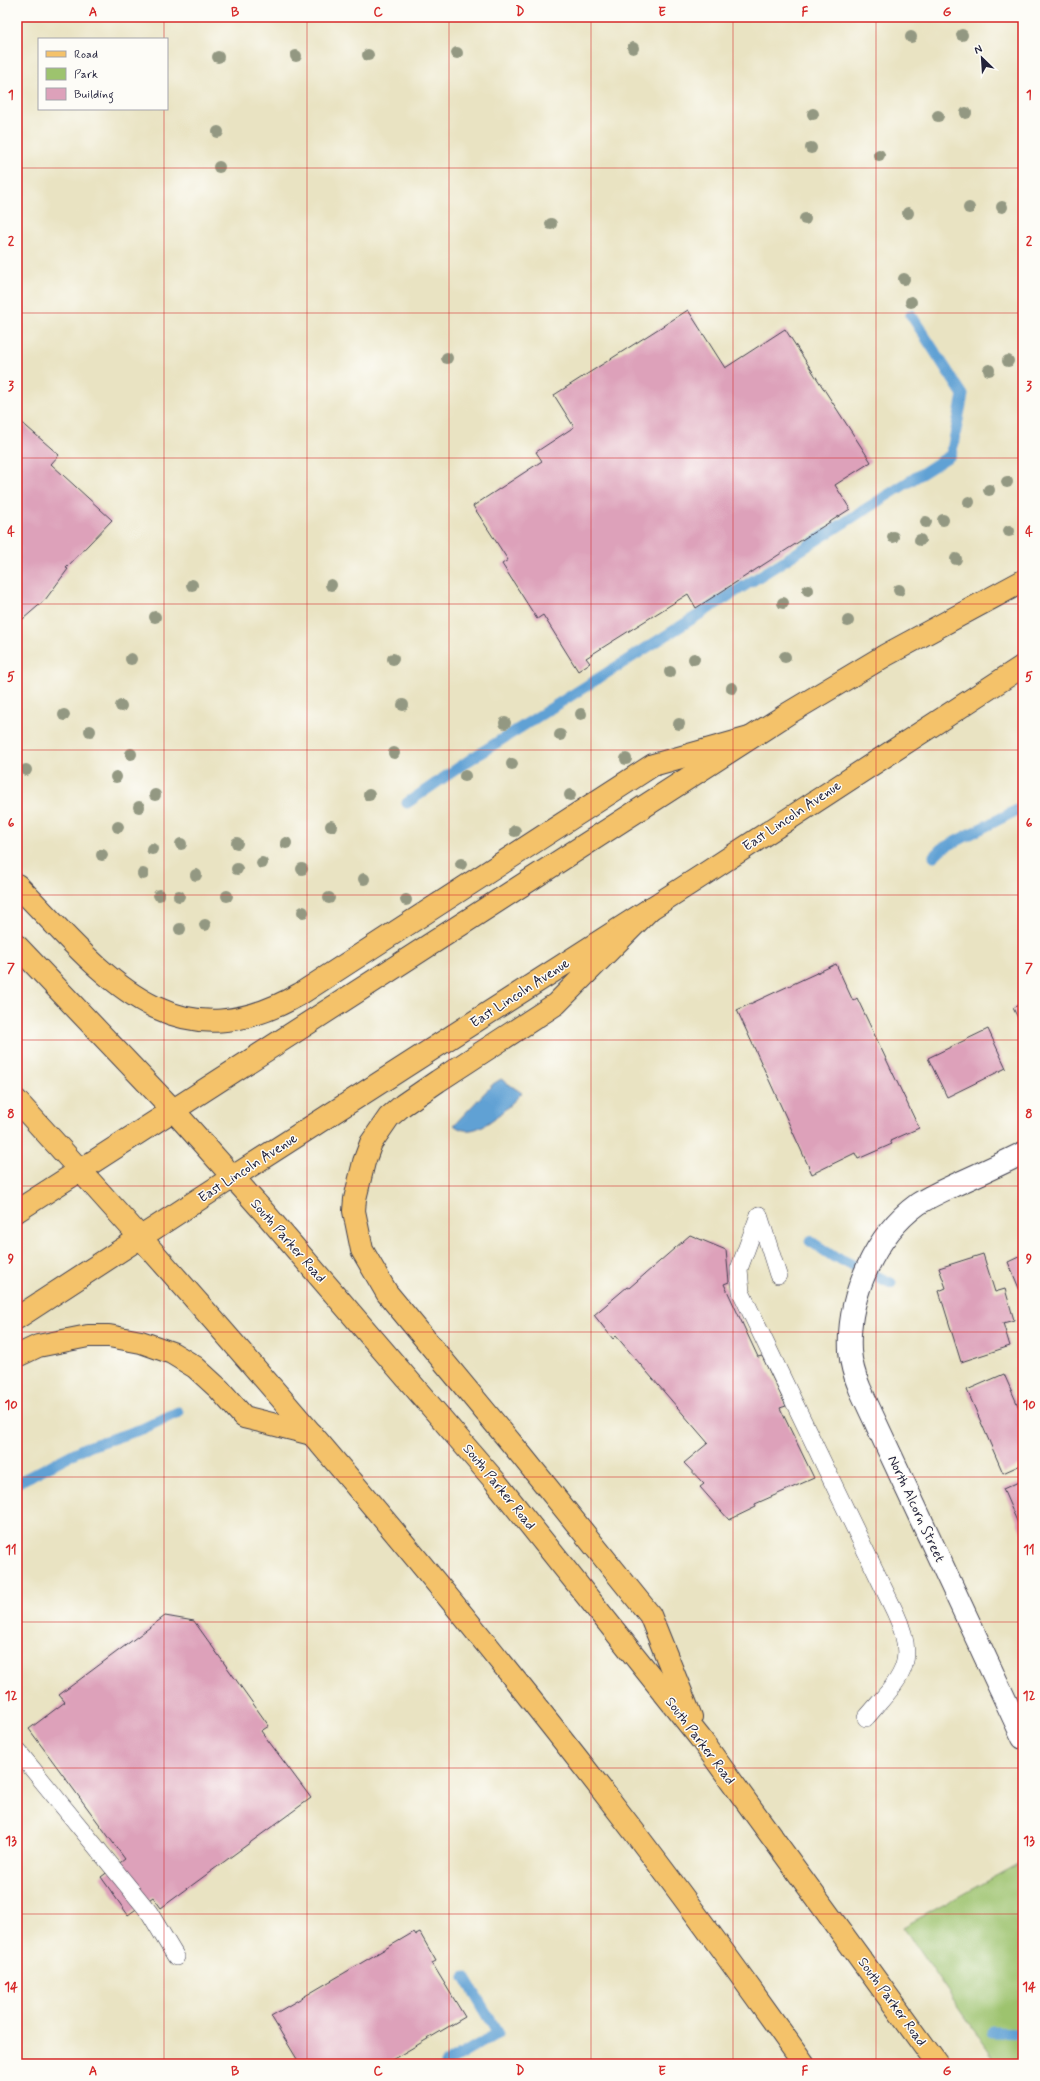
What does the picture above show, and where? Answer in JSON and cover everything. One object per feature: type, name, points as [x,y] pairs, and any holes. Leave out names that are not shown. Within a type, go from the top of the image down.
[{"type":"main road","points":[[17,1211],[174,1111],[749,738],[886,655],[1023,581]]},
{"type":"main road","name":"East Lincoln Avenue","points":[[17,1318],[1023,666]]},
{"type":"main road","points":[[17,886],[110,978],[144,1002],[167,1014],[194,1020],[218,1021],[239,1019],[274,1008],[300,994],[652,765],[749,738]]},
{"type":"main road","points":[[651,908],[556,1004],[438,1081],[403,1105],[389,1117],[371,1143],[364,1162],[355,1199],[354,1211],[362,1250],[387,1293],[522,1456],[650,1615],[700,1738]]},
{"type":"main road","name":"South Parker Road","points":[[17,946],[174,1111],[233,1177],[495,1481],[700,1738],[937,2064]]},
{"type":"main road","points":[[17,1101],[141,1238],[312,1434],[524,1691],[617,1809],[804,2064]]},
{"type":"main road","points":[[17,1356],[45,1344],[88,1336],[109,1336],[142,1342],[172,1353],[195,1367],[219,1389],[244,1417],[312,1434]]},
{"type":"street","name":"North Alcorn Street","points":[[1023,1153],[920,1203],[907,1213],[886,1236],[866,1272],[856,1300],[852,1322],[850,1350],[855,1376],[1023,1738]]},
{"type":"lane","points":[[778,1275],[759,1214],[739,1269],[741,1292],[900,1622],[906,1644],[906,1661],[903,1674],[866,1718]]},
{"type":"lane","points":[[17,1750],[149,1912],[176,1957]]},
{"type":"green space","points":[[1023,1861],[1023,2064],[998,2064],[903,1927]]},
{"type":"water","points":[[501,1079],[522,1093],[499,1114],[481,1127],[471,1130],[462,1130],[454,1125],[493,1084]]},
{"type":"building","points":[[688,310],[725,368],[785,329],[871,462],[835,485],[850,509],[696,608],[688,594],[586,658],[590,663],[578,671],[543,615],[537,619],[502,564],[508,560],[473,506],[542,461],[536,452],[574,427],[554,395]]},
{"type":"building","points":[[19,420],[59,455],[51,464],[112,520],[66,568],[68,569],[45,600],[23,619],[20,617],[17,620],[17,422]]},
{"type":"building","points":[[836,964],[853,1001],[857,998],[919,1128],[890,1141],[892,1144],[858,1159],[855,1153],[812,1174],[737,1010]]},
{"type":"building","points":[[1023,1003],[1023,1028],[1013,1008]]},
{"type":"building","points":[[988,1029],[1006,1068],[947,1097],[928,1058]]},
{"type":"building","points":[[690,1235],[726,1250],[729,1282],[724,1284],[758,1357],[762,1356],[786,1406],[780,1408],[814,1478],[755,1504],[756,1507],[729,1520],[700,1487],[704,1484],[684,1463],[708,1443],[616,1336],[613,1339],[594,1315],[627,1287],[629,1288]]},
{"type":"building","points":[[983,1254],[995,1292],[1005,1289],[1014,1320],[1003,1323],[1010,1346],[961,1362],[939,1291],[946,1288],[939,1268]]},
{"type":"building","points":[[1023,1255],[1023,1292],[1021,1293],[1008,1262]]},
{"type":"building","points":[[1004,1374],[1023,1417],[1023,1464],[1003,1473],[967,1390]]},
{"type":"building","points":[[1023,1480],[1023,1535],[1003,1489]]},
{"type":"building","points":[[165,1616],[194,1621],[269,1726],[261,1731],[311,1798],[161,1908],[153,1897],[128,1915],[101,1877],[125,1859],[29,1729],[65,1702],[59,1695]]},
{"type":"building","points":[[414,1932],[416,1935],[420,1933],[436,1961],[432,1963],[465,2017],[385,2064],[300,2064],[271,2016]]},
{"type":"waterway","points":[[407,803],[471,759],[951,455],[963,395],[911,315]]},
{"type":"waterway","points":[[934,856],[941,849],[1023,807]]},
{"type":"waterway","points":[[810,1241],[834,1257]]},
{"type":"waterway","points":[[840,1259],[891,1283]]},
{"type":"waterway","points":[[17,1483],[84,1448],[142,1429],[178,1412]]},
{"type":"waterway","points":[[445,2064],[498,2033],[465,1977]]},
{"type":"waterway","points":[[992,2032],[1023,2033]]}]
